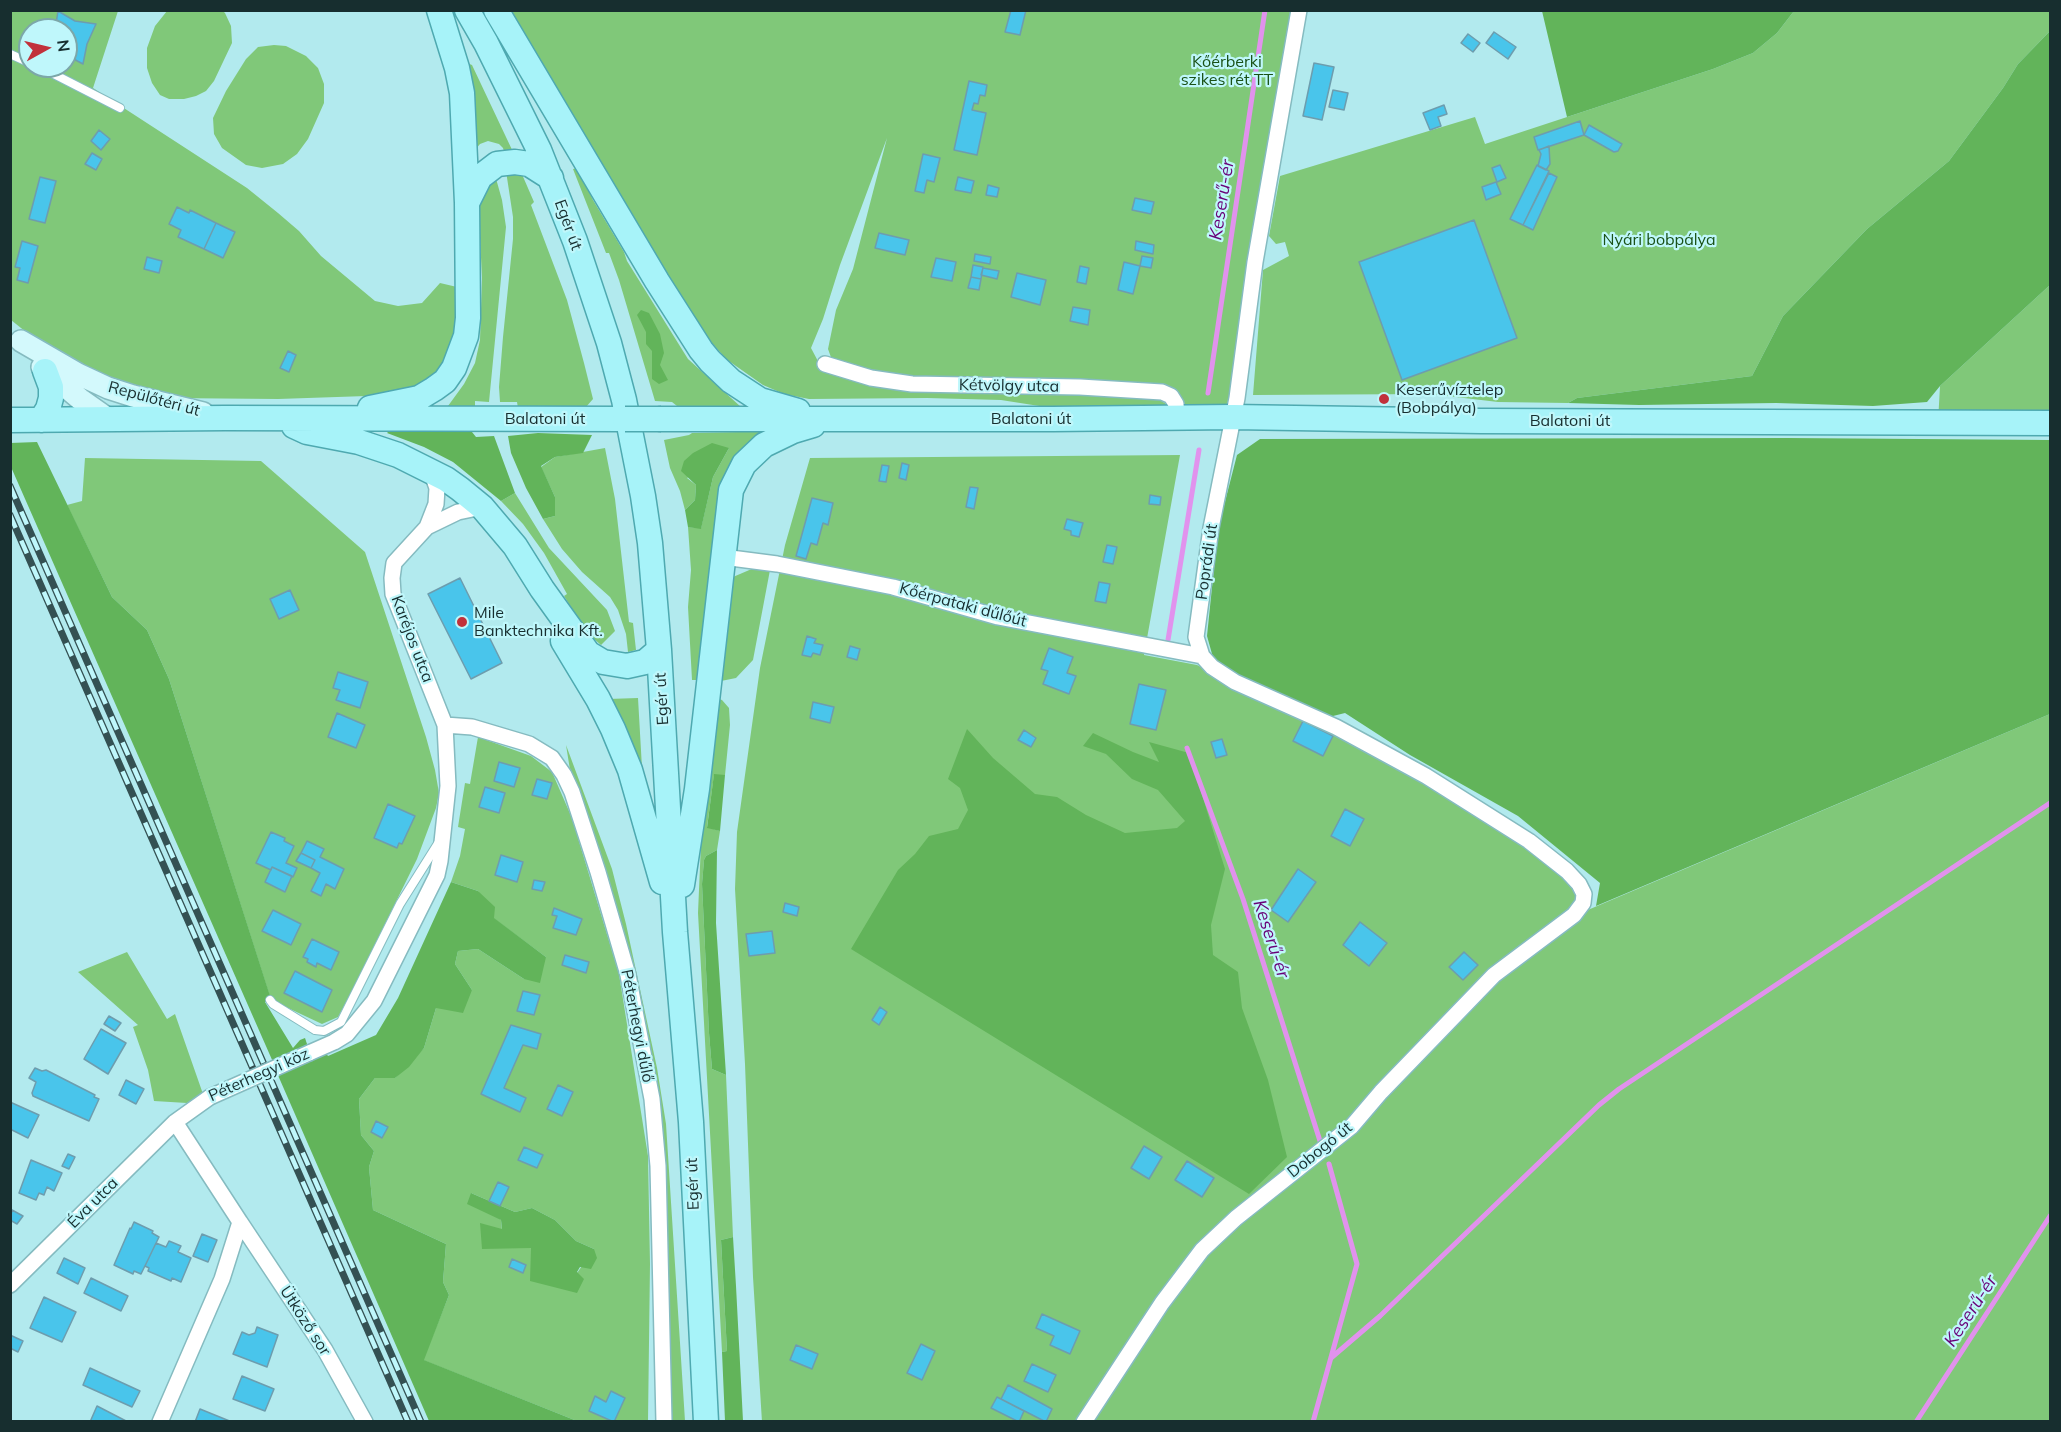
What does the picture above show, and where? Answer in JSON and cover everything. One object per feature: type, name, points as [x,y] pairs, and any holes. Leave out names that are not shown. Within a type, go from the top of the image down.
[{"type":"main road","points":[[278,418],[390,405],[419,398],[445,381],[461,353],[468,318],[467,202],[462,93],[457,68],[439,10]]},
{"type":"main road","name":"Egér út","points":[[467,10],[486,43],[551,178],[598,306],[624,400],[648,531],[659,650],[675,932],[691,1122],[706,1422]]},
{"type":"main road","points":[[496,10],[657,281],[710,361],[731,381],[759,400],[832,419]]},
{"type":"main road","points":[[467,202],[480,177],[497,164],[515,162],[529,164],[551,178]]},
{"type":"main road","points":[[27,420],[48,409],[51,387],[45,371]]},
{"type":"main road","name":"Balatoni út","points":[[27,420],[278,418],[1053,420],[1233,417],[1481,421],[2050,423]]},
{"type":"main road","points":[[278,418],[307,432],[360,441],[381,448],[431,471],[460,489],[482,507],[515,546],[542,589],[588,653],[603,662],[634,666],[645,662],[659,650]]},
{"type":"main road","points":[[675,932],[697,789],[731,490],[744,464],[764,445],[793,431],[832,419]]},
{"type":"main road","points":[[542,589],[561,638],[598,699],[630,770],[675,932]]},
{"type":"street","name":"Poprádi út","points":[[1202,656],[1196,637],[1211,528],[1233,417],[1255,262],[1299,10]]},
{"type":"street","name":"Repülőtéri út","points":[[16,336],[45,371],[107,418]]},
{"type":"street","name":"Repülőtéri út","points":[[16,336],[78,374],[108,388],[225,418]]},
{"type":"street","name":"Kétvölgy utca","points":[[825,364],[871,378],[912,384],[1068,387],[1162,392],[1171,396],[1176,404],[1176,417]]},
{"type":"street","name":"Karéjos utca","points":[[427,528],[436,504],[437,488],[431,471]]},
{"type":"street","name":"Karéjos utca","points":[[445,725],[393,594],[394,563],[427,528],[458,512],[482,507]]},
{"type":"street","name":"Kőérpataki dűlőút","points":[[723,557],[777,564],[893,587],[998,617],[1202,656]]},
{"type":"street","name":"Dobogó út","points":[[1084,1422],[1162,1303],[1202,1250],[1236,1218],[1352,1126],[1381,1092],[1494,975],[1574,915],[1583,903],[1584,894],[1568,871],[1529,841],[1426,776],[1336,727],[1235,682],[1212,667],[1202,656]]},
{"type":"street","name":"Péterhegyi köz","points":[[175,1122],[210,1097],[334,1042],[347,1034],[374,1001],[435,881],[439,868],[448,786],[445,725]]},
{"type":"street","name":"Péterhegyi dűlő","points":[[445,725],[472,727],[529,744],[552,758],[572,792],[598,872],[628,975],[654,1117],[658,1166],[664,1422]]},
{"type":"street","points":[[159,1422],[222,1279],[240,1222],[175,1122]]},
{"type":"street","name":"Éva utca","points":[[10,1286],[175,1122]]},
{"type":"street","name":"Ütköző sor","points":[[240,1222],[325,1350],[365,1422]]},
{"type":"lane","points":[[61,78],[120,108]]},
{"type":"lane","points":[[270,1000],[315,1030],[330,1029],[341,1022],[400,904],[443,837]]},
{"type":"green space","points":[[222,10],[231,26],[232,43],[214,81],[206,91],[196,96],[169,99],[160,95],[152,83],[147,68],[147,48],[155,26],[167,11]]},
{"type":"green space","points":[[1542,10],[1794,11],[1777,33],[1753,53],[1713,69],[1567,117]]},
{"type":"green space","points":[[10,11],[118,11],[93,88],[247,188],[299,231],[321,256],[375,301],[398,306],[422,303],[440,283],[457,287],[457,315],[448,357],[435,376],[414,390],[396,395],[278,399],[165,398],[127,390],[46,348],[11,320]]},
{"type":"green space","name":"Kőérberki szikes rét TT","points":[[511,11],[1299,11],[1233,417],[1177,417],[1162,392],[912,384],[832,360],[828,349],[836,310],[853,269],[887,138],[811,348],[820,365],[878,383],[1156,397],[1166,404],[1165,406],[1052,408],[1001,400],[809,399],[784,394],[763,385],[726,359],[691,319]]},
{"type":"green space","name":"Nyári bobpálya","points":[[1794,11],[2050,11],[2050,31],[2018,64],[1949,161],[1867,229],[1783,316],[1752,376],[1577,398],[1568,403],[1498,402],[1430,394],[1253,395],[1263,270],[1289,256],[1285,242],[1276,244],[1269,236],[1280,176],[1475,117],[1485,144],[1713,69],[1753,53],[1777,33]]},
{"type":"green space","points":[[2050,31],[2050,285],[1940,386],[1927,402],[1873,406],[1776,403],[1639,405],[1568,403],[1577,398],[1752,376],[1783,316],[1867,229],[1949,161],[2018,64]]},
{"type":"green space","points":[[286,46],[306,56],[318,68],[324,84],[324,103],[308,139],[297,154],[283,164],[262,168],[246,165],[222,148],[214,134],[213,118],[226,91],[246,59],[258,47]]},
{"type":"green space","points":[[467,63],[472,65],[514,154],[505,155],[499,144],[488,141],[480,144],[474,151]]},
{"type":"green space","points":[[578,168],[627,261],[688,359],[741,407],[677,406],[672,402],[655,401],[619,280],[573,169]]},
{"type":"green space","points":[[506,171],[521,172],[534,202],[531,205],[567,300],[584,363],[593,399],[586,407],[518,408],[517,402],[500,402],[499,387],[513,239],[513,217]]},
{"type":"green space","points":[[495,175],[506,227],[489,402],[475,401],[475,407],[448,406],[464,384],[475,363],[480,340],[482,278],[478,196]]},
{"type":"green space","points":[[2050,285],[2050,423],[1938,422],[1940,386]]},
{"type":"green space","points":[[641,310],[649,313],[660,334],[664,353],[660,365],[668,380],[659,384],[652,379],[652,351],[646,344],[646,332],[637,315]]},
{"type":"green space","points":[[389,431],[472,432],[476,437],[494,436],[515,493],[501,501],[453,462],[424,447],[387,433]]},
{"type":"green space","points":[[760,432],[734,458],[724,477],[716,509],[701,680],[692,680],[688,607],[691,570],[688,527],[701,528],[713,477],[729,448],[687,478],[696,485],[695,500],[685,510],[670,468],[664,440],[692,433]]},
{"type":"green space","points":[[538,433],[592,435],[583,453],[555,457],[541,466],[555,497],[555,516],[543,519],[511,453],[508,436]]},
{"type":"green space","points":[[1260,439],[2050,440],[2050,714],[1596,906],[1600,883],[1518,816],[1410,755],[1345,713],[1329,717],[1237,680],[1214,661],[1207,636],[1218,529],[1237,455]]},
{"type":"green space","points":[[37,442],[112,597],[147,630],[169,679],[271,999],[265,1002],[293,1048],[305,1038],[308,1047],[273,1062],[11,467],[10,443]]},
{"type":"green space","points":[[712,443],[729,448],[713,477],[701,529],[688,527],[685,510],[695,500],[696,485],[681,471],[684,461],[693,453]]},
{"type":"green space","points":[[605,448],[615,499],[629,622],[633,623],[636,650],[628,652],[626,634],[618,610],[610,597],[582,572],[562,549],[543,519],[555,516],[555,497],[541,467],[555,457]]},
{"type":"green space","points":[[1180,455],[1144,655],[1197,665],[1375,754],[1529,841],[1579,884],[1576,915],[2050,714],[2050,1421],[762,1422],[735,889],[737,832],[760,668],[785,545],[810,458]]},
{"type":"green space","points":[[85,458],[261,461],[365,552],[426,737],[439,793],[436,808],[417,859],[351,993],[338,1017],[322,1024],[271,1000],[169,679],[147,630],[112,597],[67,505],[82,501]]},
{"type":"green space","points":[[515,493],[549,548],[607,610],[615,631],[601,645],[577,617],[564,596],[567,594],[544,553],[523,524],[501,501]]},
{"type":"green space","points":[[754,568],[770,570],[753,660],[736,678],[721,681],[733,577]]},
{"type":"green space","points":[[638,698],[642,768],[640,769],[608,699]]},
{"type":"green space","points":[[716,698],[722,700],[729,708],[730,725],[725,775],[714,775],[707,827],[720,831],[717,850],[706,856],[704,860],[702,884],[712,1069],[726,1075],[733,1237],[721,1240],[727,1351],[722,1352],[698,913],[702,820]]},
{"type":"green space","points":[[967,729],[993,758],[1035,794],[1057,797],[1086,815],[1125,833],[1177,828],[1185,821],[1158,790],[1132,779],[1106,754],[1083,746],[1093,733],[1159,762],[1149,742],[1189,753],[1225,869],[1211,925],[1213,955],[1238,972],[1242,1008],[1268,1080],[1287,1157],[1249,1194],[851,949],[898,870],[929,836],[958,829],[968,810],[960,788],[948,779]]},
{"type":"green space","points":[[478,737],[531,756],[552,772],[572,818],[619,974],[648,1156],[650,1264],[648,1421],[577,1421],[423,1360],[449,1295],[443,1282],[446,1244],[373,1210],[369,1167],[374,1151],[361,1135],[359,1099],[375,1078],[395,1078],[424,1048],[436,1008],[472,990],[455,964],[458,951],[478,949],[524,979],[546,957],[493,918],[478,891],[451,882],[460,856],[465,829],[458,827],[465,783],[470,784]],"holes":[[[471,1193],[515,1212],[532,1208],[555,1220],[576,1241],[594,1249],[577,1273],[532,1247],[481,1224],[502,1230],[501,1220]]]},
{"type":"green space","points":[[566,745],[612,869],[657,1068],[666,1124],[685,1421],[670,1421],[656,1093],[570,770]]},
{"type":"green space","points":[[714,774],[725,775],[720,831],[707,828]]},
{"type":"green space","points":[[717,850],[716,923],[726,1075],[712,1069],[702,884],[704,860],[706,856]]},
{"type":"green space","points":[[451,882],[478,891],[495,907],[494,918],[546,957],[540,983],[524,979],[478,949],[458,951],[455,964],[472,990],[463,1013],[436,1008],[424,1048],[409,1067],[395,1078],[375,1078],[359,1099],[361,1135],[374,1151],[369,1167],[373,1210],[446,1244],[443,1282],[449,1295],[424,1360],[577,1421],[429,1421],[277,1073],[325,1052],[328,1056],[376,1035],[398,998]]},
{"type":"green space","points":[[127,952],[167,1019],[175,1014],[203,1094],[187,1103],[154,1101],[148,1070],[133,1027],[138,1025],[78,972]]},
{"type":"green space","points":[[471,1193],[515,1212],[532,1208],[555,1220],[576,1241],[594,1249],[597,1258],[591,1269],[580,1267],[577,1272],[584,1279],[577,1293],[530,1281],[531,1248],[482,1249],[480,1223],[502,1229],[501,1220],[467,1204]]},
{"type":"green space","points":[[733,1237],[743,1421],[725,1421],[722,1352],[727,1351],[721,1240]]},
{"type":"building","points":[[1011,10],[1026,10],[1020,35],[1005,32]]},
{"type":"building","points":[[58,11],[70,18],[57,18]]},
{"type":"building","points":[[78,21],[96,24],[87,44],[83,64],[78,61]]},
{"type":"building","points":[[1494,32],[1516,47],[1508,59],[1486,43]]},
{"type":"building","points":[[1468,34],[1480,43],[1473,52],[1461,43]]},
{"type":"building","points":[[1314,63],[1334,67],[1322,120],[1303,116]]},
{"type":"building","points":[[969,81],[987,85],[985,96],[980,95],[978,104],[974,103],[972,110],[986,113],[977,155],[954,150]]},
{"type":"building","points":[[1333,90],[1348,93],[1344,110],[1329,107]]},
{"type":"building","points":[[1444,105],[1447,114],[1438,117],[1441,126],[1430,130],[1423,113]]},
{"type":"building","points":[[1580,121],[1584,135],[1538,150],[1534,137]]},
{"type":"building","points":[[1589,125],[1622,144],[1618,151],[1614,152],[1584,135]]},
{"type":"building","points":[[99,130],[110,139],[101,150],[91,141]]},
{"type":"building","points":[[1549,146],[1550,164],[1546,170],[1538,166],[1541,154],[1539,150]]},
{"type":"building","points":[[92,153],[102,159],[96,170],[85,164]]},
{"type":"building","points":[[923,154],[940,158],[934,182],[927,180],[924,193],[915,191]]},
{"type":"building","points":[[1500,165],[1506,178],[1497,182],[1492,168]]},
{"type":"building","points":[[1537,165],[1549,171],[1523,225],[1510,219]]},
{"type":"building","points":[[1549,173],[1557,177],[1533,230],[1523,225]]},
{"type":"building","points":[[40,177],[56,181],[45,223],[29,219]]},
{"type":"building","points":[[958,177],[974,181],[971,193],[955,190]]},
{"type":"building","points":[[1496,182],[1501,194],[1486,200],[1482,187]]},
{"type":"building","points":[[988,185],[999,188],[997,197],[986,195]]},
{"type":"building","points":[[1135,198],[1154,202],[1151,214],[1132,210]]},
{"type":"building","points":[[177,207],[189,213],[190,210],[216,223],[204,249],[178,237],[181,230],[169,224]]},
{"type":"building","points":[[1474,220],[1517,338],[1402,380],[1359,262]]},
{"type":"building","points":[[216,223],[235,232],[223,258],[204,249]]},
{"type":"building","points":[[879,233],[909,240],[905,255],[875,248]]},
{"type":"building","points":[[22,241],[38,246],[28,283],[17,280],[20,268],[15,267]]},
{"type":"building","points":[[1136,241],[1154,245],[1153,254],[1135,250]]},
{"type":"building","points":[[975,254],[991,257],[990,264],[974,261]]},
{"type":"building","points":[[1142,256],[1153,258],[1151,268],[1140,266]]},
{"type":"building","points":[[147,257],[162,261],[159,273],[144,269]]},
{"type":"building","points":[[936,258],[956,262],[952,281],[931,277]]},
{"type":"building","points":[[1124,262],[1140,266],[1133,294],[1118,290]]},
{"type":"building","points":[[973,265],[983,267],[981,279],[971,277]]},
{"type":"building","points":[[1080,266],[1089,268],[1086,284],[1077,282]]},
{"type":"building","points":[[983,268],[999,271],[997,279],[981,275]]},
{"type":"building","points":[[1017,273],[1046,280],[1040,305],[1011,297]]},
{"type":"building","points":[[971,277],[981,279],[979,290],[968,288]]},
{"type":"building","points":[[1073,307],[1090,310],[1088,325],[1070,321]]},
{"type":"building","points":[[288,351],[296,355],[289,372],[280,368]]},
{"type":"building","points":[[902,463],[909,465],[906,480],[899,478]]},
{"type":"building","points":[[882,465],[889,466],[886,482],[879,481]]},
{"type":"building","points":[[970,487],[978,488],[974,509],[966,507]]},
{"type":"building","points":[[1150,495],[1161,497],[1160,505],[1149,504]]},
{"type":"building","points":[[812,498],[833,503],[828,525],[823,523],[817,545],[811,543],[806,559],[796,556]]},
{"type":"building","points":[[1067,519],[1083,523],[1079,537],[1071,535],[1071,531],[1064,529]]},
{"type":"building","points":[[1107,545],[1117,547],[1113,564],[1103,562]]},
{"type":"building","name":"Mile Banktechnika Kft.","points":[[460,578],[502,663],[471,679],[428,594]]},
{"type":"building","points":[[1099,582],[1110,584],[1106,603],[1095,601]]},
{"type":"building","points":[[290,590],[299,610],[279,619],[270,599]]},
{"type":"building","points":[[807,636],[816,639],[814,643],[823,645],[820,655],[813,653],[811,657],[802,655]]},
{"type":"building","points":[[850,646],[860,649],[857,660],[847,657]]},
{"type":"building","points":[[1049,648],[1073,657],[1067,673],[1076,676],[1069,694],[1043,684],[1048,671],[1041,669]]},
{"type":"building","points":[[338,672],[368,682],[360,708],[336,700],[340,690],[333,688]]},
{"type":"building","points":[[1139,684],[1166,690],[1156,730],[1130,724]]},
{"type":"building","points":[[813,702],[834,707],[830,723],[810,718]]},
{"type":"building","points":[[337,713],[365,725],[356,748],[328,737]]},
{"type":"building","points":[[1303,721],[1333,736],[1323,756],[1293,741]]},
{"type":"building","points":[[1024,730],[1036,738],[1031,747],[1018,740]]},
{"type":"building","points":[[1222,739],[1227,755],[1216,758],[1211,742]]},
{"type":"building","points":[[499,762],[520,768],[514,787],[494,781]]},
{"type":"building","points":[[537,779],[552,783],[547,799],[532,795]]},
{"type":"building","points":[[485,787],[505,793],[499,813],[479,807]]},
{"type":"building","points":[[388,804],[415,816],[402,844],[399,843],[397,848],[374,838]]},
{"type":"building","points":[[1345,809],[1364,819],[1350,846],[1331,836]]},
{"type":"building","points":[[271,832],[285,838],[284,841],[294,846],[286,863],[297,868],[293,877],[272,867],[271,870],[256,863]]},
{"type":"building","points":[[307,841],[324,849],[320,857],[344,869],[335,889],[326,884],[321,896],[311,891],[320,873],[311,868],[315,860],[301,853]]},
{"type":"building","points":[[301,853],[315,860],[311,868],[296,861]]},
{"type":"building","points":[[501,855],[523,862],[517,882],[495,875]]},
{"type":"building","points":[[272,867],[292,876],[285,892],[265,882]]},
{"type":"building","points":[[1298,869],[1316,882],[1288,922],[1271,910]]},
{"type":"building","points":[[534,880],[545,882],[542,891],[532,889]]},
{"type":"building","points":[[785,903],[799,907],[797,916],[783,912]]},
{"type":"building","points":[[554,908],[582,919],[576,935],[553,928],[557,916],[552,915]]},
{"type":"building","points":[[273,910],[301,924],[291,945],[262,931]]},
{"type":"building","points":[[1360,922],[1387,943],[1369,966],[1343,945]]},
{"type":"building","points":[[772,931],[775,953],[749,956],[746,934]]},
{"type":"building","points":[[312,939],[339,952],[331,970],[317,963],[316,967],[303,957]]},
{"type":"building","points":[[1464,952],[1478,965],[1463,980],[1449,967]]},
{"type":"building","points":[[565,955],[589,962],[586,973],[562,965]]},
{"type":"building","points":[[295,971],[332,990],[322,1012],[284,993]]},
{"type":"building","points":[[523,991],[540,995],[534,1015],[517,1011]]},
{"type":"building","points":[[880,1007],[887,1012],[879,1025],[872,1020]]},
{"type":"building","points":[[109,1016],[121,1023],[115,1031],[104,1024]]},
{"type":"building","points":[[511,1025],[541,1034],[537,1049],[523,1045],[504,1088],[526,1098],[520,1112],[481,1094]]},
{"type":"building","points":[[101,1029],[126,1043],[108,1074],[84,1059]]},
{"type":"building","points":[[35,1068],[46,1070],[95,1095],[94,1097],[99,1099],[89,1121],[33,1096],[36,1082],[29,1078]]},
{"type":"building","points":[[126,1080],[144,1089],[136,1104],[119,1095]]},
{"type":"building","points":[[558,1085],[573,1092],[562,1116],[547,1109]]},
{"type":"building","points":[[10,1102],[39,1115],[28,1138],[10,1129]]},
{"type":"building","points":[[376,1121],[388,1127],[382,1138],[371,1132]]},
{"type":"building","points":[[1144,1146],[1162,1157],[1149,1179],[1131,1168]]},
{"type":"building","points":[[524,1147],[543,1155],[537,1168],[518,1160]]},
{"type":"building","points":[[68,1154],[75,1157],[69,1169],[62,1166]]},
{"type":"building","points":[[31,1160],[62,1173],[54,1191],[47,1187],[44,1195],[39,1193],[36,1200],[19,1193]]},
{"type":"building","points":[[1187,1161],[1214,1178],[1202,1197],[1175,1180]]},
{"type":"building","points":[[498,1182],[509,1187],[500,1206],[489,1201]]},
{"type":"building","points":[[12,1210],[23,1216],[17,1224],[10,1220]]},
{"type":"building","points":[[134,1222],[153,1231],[152,1233],[159,1237],[141,1274],[134,1271],[133,1274],[114,1265]]},
{"type":"building","points":[[202,1234],[217,1240],[208,1262],[193,1256]]},
{"type":"building","points":[[169,1241],[181,1246],[178,1252],[191,1258],[181,1282],[172,1278],[171,1281],[148,1271],[149,1268],[145,1266],[156,1243],[166,1247]]},
{"type":"building","points":[[64,1258],[85,1268],[78,1284],[57,1273]]},
{"type":"building","points":[[512,1259],[526,1265],[523,1273],[509,1267]]},
{"type":"building","points":[[91,1278],[128,1296],[121,1311],[84,1293]]},
{"type":"building","points":[[44,1297],[76,1312],[62,1342],[30,1328]]},
{"type":"building","points":[[1042,1314],[1080,1331],[1070,1354],[1050,1345],[1054,1336],[1036,1328]]},
{"type":"building","points":[[257,1327],[278,1335],[267,1367],[233,1354],[242,1332],[249,1335],[255,1333]]},
{"type":"building","points":[[10,1335],[23,1341],[18,1352],[10,1348]]},
{"type":"building","points":[[921,1344],[935,1351],[922,1380],[907,1373]]},
{"type":"building","points":[[796,1345],[818,1354],[812,1369],[790,1360]]},
{"type":"building","points":[[1032,1364],[1056,1375],[1048,1392],[1024,1381]]},
{"type":"building","points":[[90,1368],[140,1391],[132,1407],[83,1385]]},
{"type":"building","points":[[242,1376],[274,1389],[265,1411],[233,1399]]},
{"type":"building","points":[[1008,1385],[1052,1409],[1046,1422],[1001,1399]]},
{"type":"building","points":[[611,1391],[625,1398],[614,1422],[589,1411],[595,1396],[606,1402]]},
{"type":"building","points":[[997,1397],[1024,1411],[1019,1422],[991,1408]]},
{"type":"building","points":[[97,1406],[128,1422],[90,1422]]},
{"type":"building","points":[[200,1409],[232,1422],[195,1422]]},
{"type":"waterway","name":"Keserű-ér","points":[[1208,393],[1265,10]]},
{"type":"waterway","name":"Keserű-ér","points":[[1168,640],[1199,450]]},
{"type":"waterway","name":"Keserű-ér","points":[[1187,748],[1243,899],[1320,1141]]},
{"type":"waterway","points":[[1331,1358],[1380,1316],[1599,1105],[1619,1089],[2050,803]]},
{"type":"waterway","name":"Keserű-ér","points":[[1313,1422],[1357,1264],[1329,1164]]},
{"type":"waterway","name":"Keserű-ér","points":[[1916,1422],[2050,1216]]},
{"type":"railway","points":[[10,486],[421,1422]]},
{"type":"railway","points":[[10,515],[408,1422]]},
{"type":"place","name":"Keserűvíztelep (Bobpálya)","points":[[1384,399]]},
{"type":"place","name":"Mile Banktechnika Kft.","points":[[462,622]]}]
